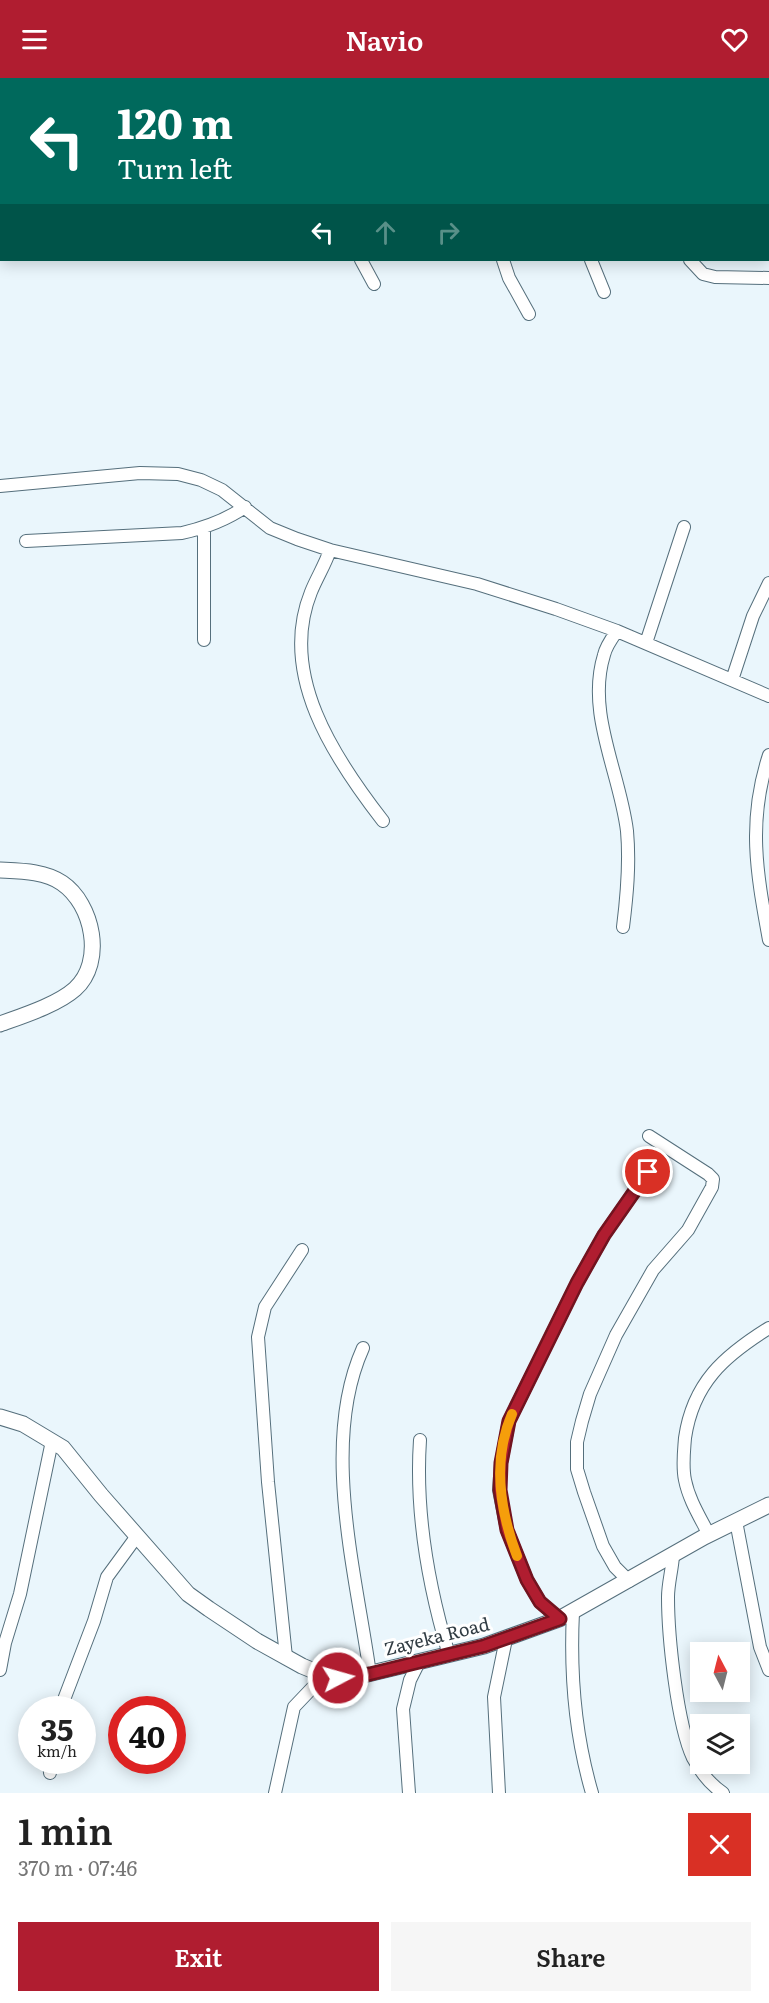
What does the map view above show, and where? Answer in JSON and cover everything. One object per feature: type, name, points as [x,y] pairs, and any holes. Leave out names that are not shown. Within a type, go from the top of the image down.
[{"type":"street","points":[[362,261],[374,284]]},
{"type":"street","points":[[503,261],[509,278],[529,314]]},
{"type":"street","points":[[591,261],[604,292]]},
{"type":"street","points":[[691,261],[703,274],[715,277],[769,278]]},
{"type":"street","points":[[0,486],[140,473],[178,474],[201,480],[222,490],[270,528],[330,550],[477,584],[617,631],[769,696]]},
{"type":"street","points":[[26,541],[182,533],[204,528],[245,507]]},
{"type":"street","points":[[646,643],[684,527]]},
{"type":"street","points":[[204,528],[204,640]]},
{"type":"street","points":[[330,550],[311,592],[303,631],[302,661],[313,710],[356,784],[383,821]]},
{"type":"street","points":[[732,680],[753,615],[769,583]]},
{"type":"street","points":[[617,631],[604,652],[598,692],[613,775],[626,828],[630,869],[623,927]]},
{"type":"street","points":[[769,755],[755,816],[758,878],[769,940]]},
{"type":"street","points":[[0,870],[45,875],[63,884],[81,903],[87,915],[92,946],[89,965],[75,989],[50,1004],[0,1024]]},
{"type":"street","points":[[628,1581],[615,1566],[603,1546],[577,1469],[577,1442],[590,1394],[616,1335],[653,1270],[688,1230],[712,1187],[713,1179],[708,1173],[649,1136]]},
{"type":"street","points":[[592,1793],[577,1720],[566,1616],[540,1602],[527,1580],[507,1530],[500,1490],[501,1463],[509,1421],[577,1283],[604,1235],[648,1172]]},
{"type":"street","points":[[286,1657],[267,1482],[258,1337],[265,1306],[302,1250]]},
{"type":"street","points":[[709,1535],[693,1504],[685,1478],[683,1456],[692,1405],[715,1369],[745,1343],[769,1328]]},
{"type":"street","points":[[363,1348],[352,1372],[346,1406],[342,1484],[370,1674]]},
{"type":"street","name":"Zayeka Road","points":[[0,1417],[23,1424],[63,1448],[188,1594],[235,1628],[286,1657],[319,1673],[351,1678],[506,1639],[566,1616],[709,1535],[769,1504]]},
{"type":"street","points":[[420,1440],[418,1476],[422,1535],[435,1608],[449,1655]]},
{"type":"street","points":[[0,1670],[5,1643],[20,1594],[52,1441]]},
{"type":"street","points":[[736,1521],[760,1647],[769,1670]]},
{"type":"street","points":[[65,1696],[94,1621],[107,1577],[137,1536]]},
{"type":"street","points":[[673,1556],[668,1595],[669,1627],[684,1728],[693,1757],[702,1773],[723,1793]]},
{"type":"street","points":[[499,1793],[494,1697],[506,1639]]},
{"type":"street","points":[[409,1793],[403,1709],[419,1662]]},
{"type":"street","points":[[275,1793],[294,1707],[314,1686],[319,1673]]},
{"type":"slow traffic","points":[[512,1414],[501,1463],[500,1490],[507,1530],[517,1556]]},
{"type":"route","points":[[338,1678],[370,1674],[484,1646],[560,1619],[540,1602],[527,1580],[507,1530],[500,1490],[501,1463],[509,1421],[591,1255],[648,1172]]}]
